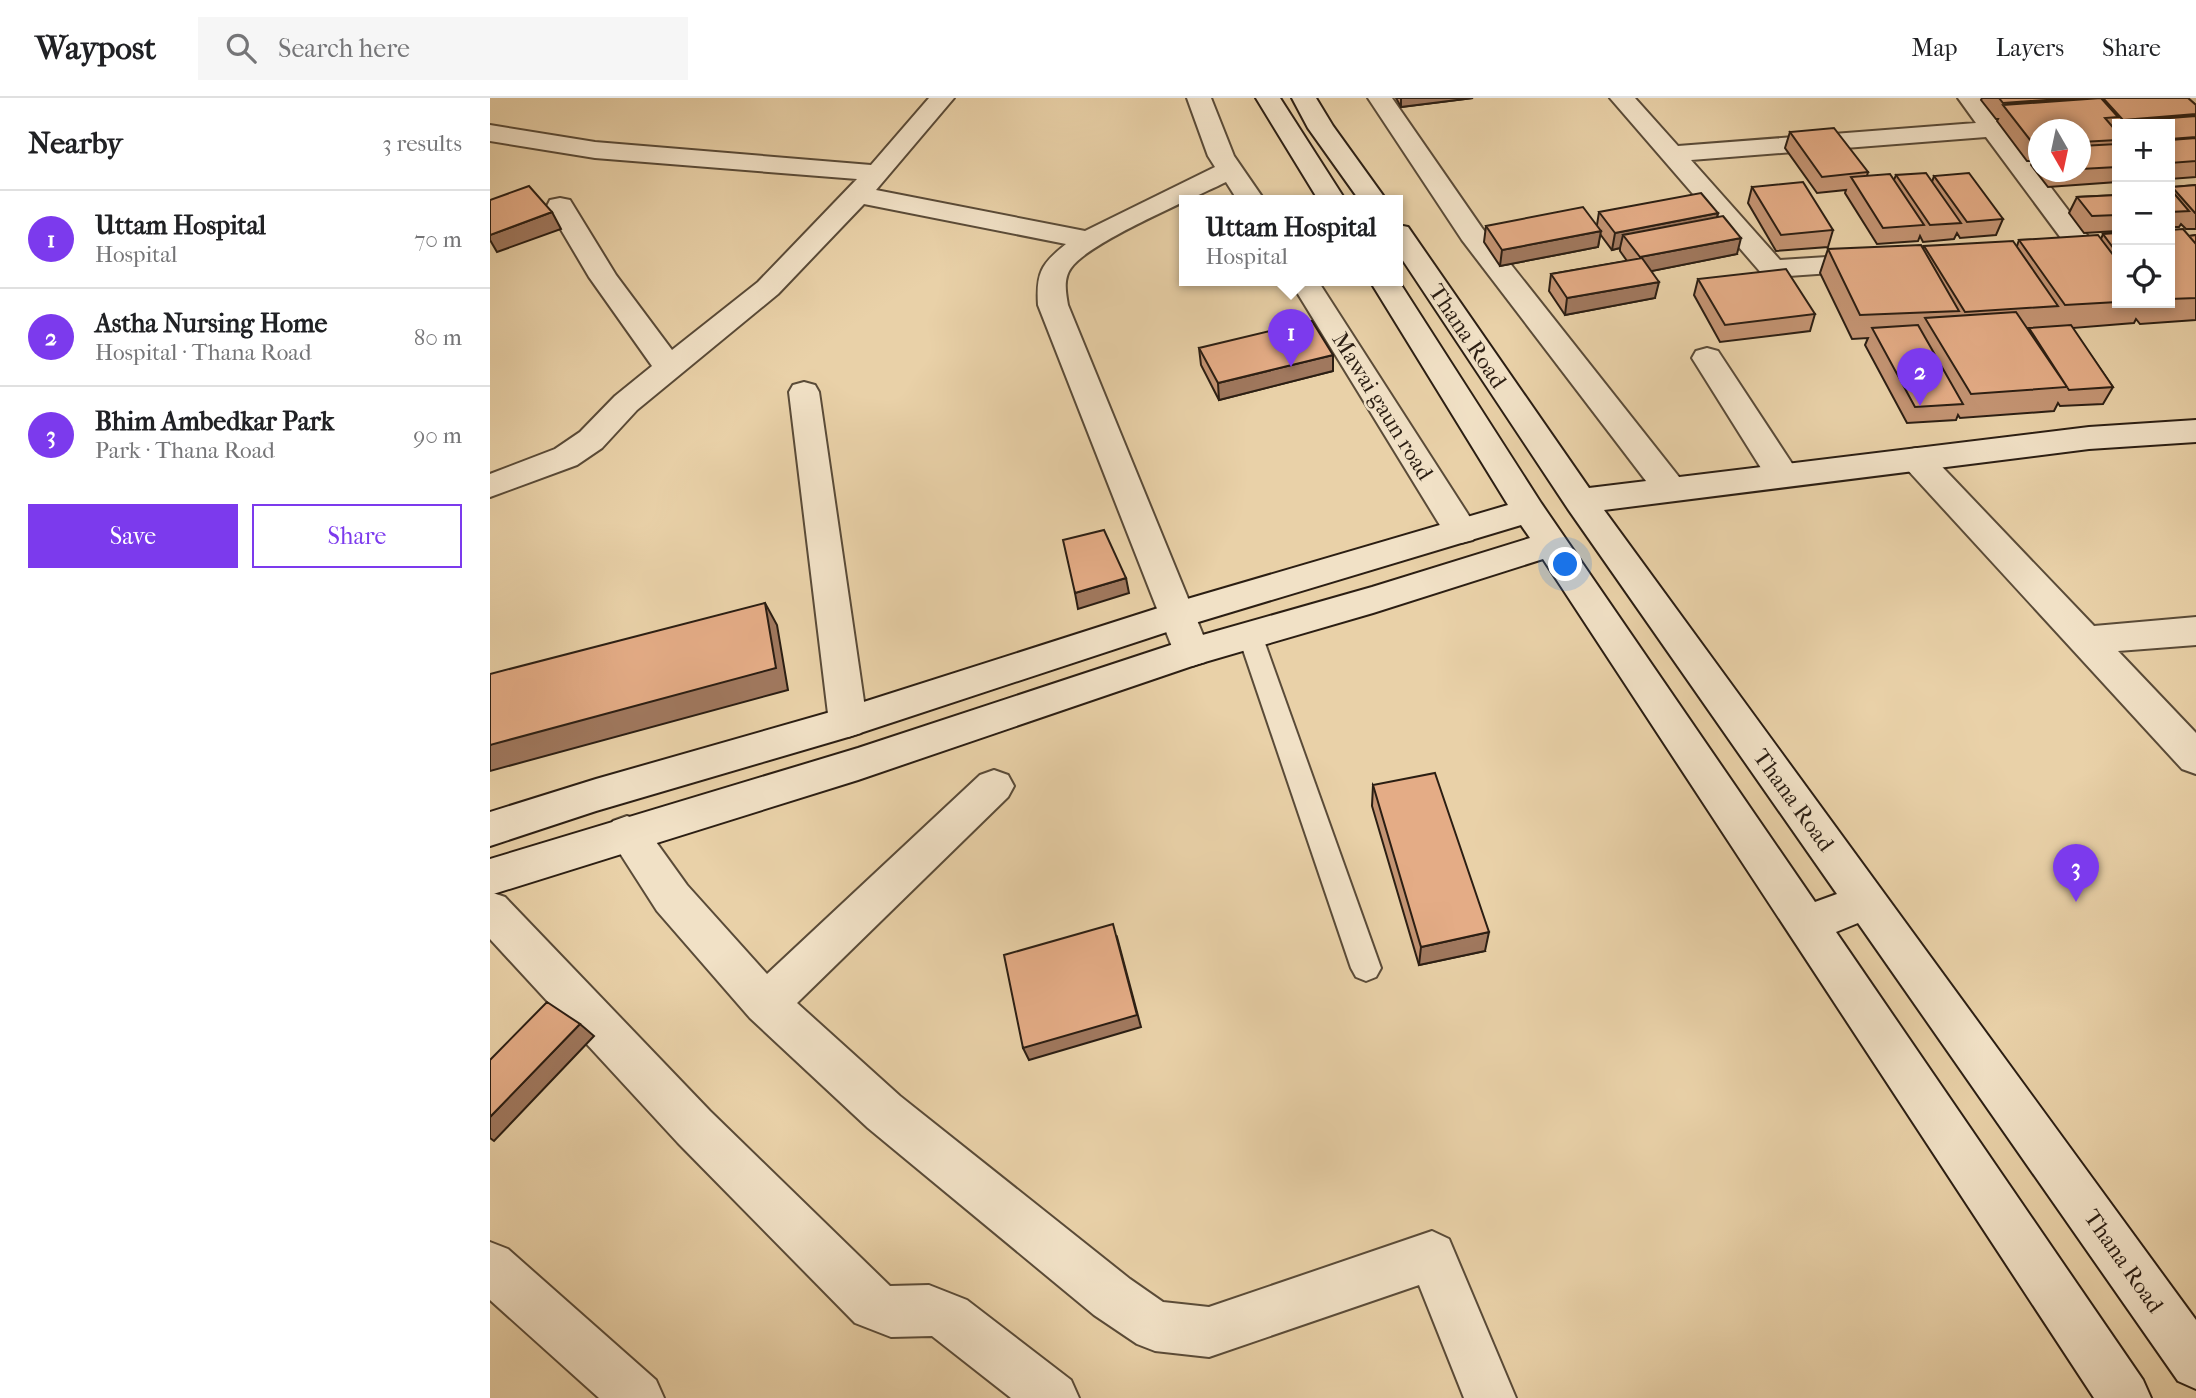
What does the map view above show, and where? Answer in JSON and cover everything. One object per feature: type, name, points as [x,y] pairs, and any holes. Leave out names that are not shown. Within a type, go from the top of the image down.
[{"type":"street","points":[[490,486],[566,457],[591,440],[626,403],[768,288],[855,194],[878,173],[942,98]]},
{"type":"street","points":[[1199,98],[1221,156],[1248,195]]},
{"type":"street","points":[[1268,98],[1329,195]]},
{"type":"street","points":[[1304,98],[1321,128],[1370,195]]},
{"type":"street","points":[[1380,98],[1472,234],[1671,489]]},
{"type":"street","points":[[1622,98],[1773,269],[1894,260]]},
{"type":"street","points":[[1970,98],[2080,247]]},
{"type":"street","points":[[1673,154],[1992,129]]},
{"type":"street","points":[[490,133],[595,150],[878,173]]},
{"type":"street","points":[[1192,652],[1054,305],[1051,282],[1058,264],[1088,240],[1231,169]]},
{"type":"street","points":[[855,194],[1088,240]]},
{"type":"street","points":[[560,206],[603,277],[670,369]]},
{"type":"street","name":"Thana Road","points":[[1403,241],[1580,501],[2196,1363]]},
{"type":"street","name":"Mawai gaun road","points":[[1307,286],[1461,531]]},
{"type":"street","name":"Thana Road","points":[[1387,286],[1529,511],[2125,1398]]},
{"type":"street","points":[[1707,358],[1783,476]]},
{"type":"street","points":[[804,392],[848,722]]},
{"type":"street","points":[[1580,501],[2089,438],[2196,431]]},
{"type":"street","points":[[1916,459],[2196,758]]},
{"type":"street","points":[[490,829],[609,791],[848,722],[1177,615],[1529,511]]},
{"type":"street","points":[[490,877],[859,764],[1192,652],[1551,544]]},
{"type":"street","points":[[2085,640],[2196,631]]},
{"type":"street","points":[[1696,760],[1752,741]]},
{"type":"street","points":[[766,1004],[994,786]]},
{"type":"street","points":[[627,833],[672,898],[766,1004],[884,1112],[1112,1297],[1155,1326],[1209,1332],[1432,1256],[1490,1398]]},
{"type":"street","points":[[1807,925],[1867,901]]},
{"type":"street","points":[[490,910],[694,1127],[873,1305],[891,1312],[929,1310],[949,1318],[1053,1398]]},
{"type":"street","points":[[490,1267],[638,1398]]},
{"type":"lane","points":[[1250,635],[1366,968]]},
{"type":"building","points":[[1999,98],[2076,98],[2003,103]]},
{"type":"building","points":[[2101,98],[2118,117],[2105,118],[2112,126],[2112,140],[2091,141],[2091,119],[2028,119],[2028,137],[2003,105]]},
{"type":"building","points":[[2103,98],[2188,98],[2196,105],[2196,114],[2122,119]]},
{"type":"building","points":[[2196,116],[2196,137],[2175,139],[2175,119],[2157,119]]},
{"type":"building","points":[[1834,128],[1868,172],[1822,177],[1790,132]]},
{"type":"building","points":[[2196,138],[2196,161],[2175,163],[2175,140]]},
{"type":"building","points":[[2112,144],[2112,167],[2091,168],[2091,145]]},
{"type":"building","points":[[1926,173],[1961,223],[1930,225],[1896,175]]},
{"type":"building","points":[[1969,173],[2003,219],[1967,222],[1934,176]]},
{"type":"building","points":[[1890,174],[1924,225],[1883,228],[1851,177]]},
{"type":"building","points":[[1803,182],[1833,230],[1781,235],[1752,187]]},
{"type":"building","points":[[2196,185],[2196,213],[2175,190],[2175,187]]},
{"type":"building","points":[[529,186],[552,212],[490,235],[490,200]]},
{"type":"building","points":[[1701,193],[1718,213],[1615,233],[1599,212]]},
{"type":"building","points":[[2112,195],[2112,215],[2092,216],[2077,197]]},
{"type":"building","points":[[2175,195],[2189,211],[2175,212]]},
{"type":"building","points":[[1583,207],[1601,231],[1502,250],[1486,226]]},
{"type":"building","points":[[1723,216],[1741,238],[1640,257],[1623,235]]},
{"type":"building","points":[[2183,229],[2196,244],[2196,298],[2175,299],[2175,230]]},
{"type":"building","points":[[2112,233],[2112,246],[2103,234]]},
{"type":"building","points":[[2098,235],[2112,253],[2112,302],[2065,305],[2019,240]]},
{"type":"building","points":[[2196,235],[2196,244],[2189,236]]},
{"type":"building","points":[[2013,241],[2058,306],[1965,312],[1924,246]]},
{"type":"building","points":[[1921,245],[1959,311],[1860,315],[1828,249]]},
{"type":"building","points":[[1642,258],[1659,282],[1567,298],[1551,274]]},
{"type":"building","points":[[1786,269],[1815,314],[1725,325],[1698,279]]},
{"type":"building","points":[[2016,312],[2067,387],[1971,394],[1925,318]]},
{"type":"building","points":[[1312,321],[1333,355],[1218,383],[1199,348]]},
{"type":"building","points":[[1918,325],[1963,404],[1915,407],[1872,328]]},
{"type":"building","points":[[2071,325],[2113,387],[2069,390],[2029,328]]},
{"type":"building","points":[[1104,530],[1126,578],[1075,593],[1063,540]]},
{"type":"building","points":[[765,603],[776,668],[490,745],[490,674]]},
{"type":"building","points":[[1435,773],[1489,932],[1421,947],[1373,785]]},
{"type":"building","points":[[1113,924],[1137,1015],[1023,1048],[1004,955]]},
{"type":"building","points":[[547,1002],[580,1024],[490,1117],[490,1060]]},
{"type":"place","name":"Uttam Hospital","points":[[1291,367]]},
{"type":"place","name":"Astha Nursing Home","points":[[1920,406]]},
{"type":"place","name":"Bhim Ambedkar Park","points":[[2076,902]]}]
